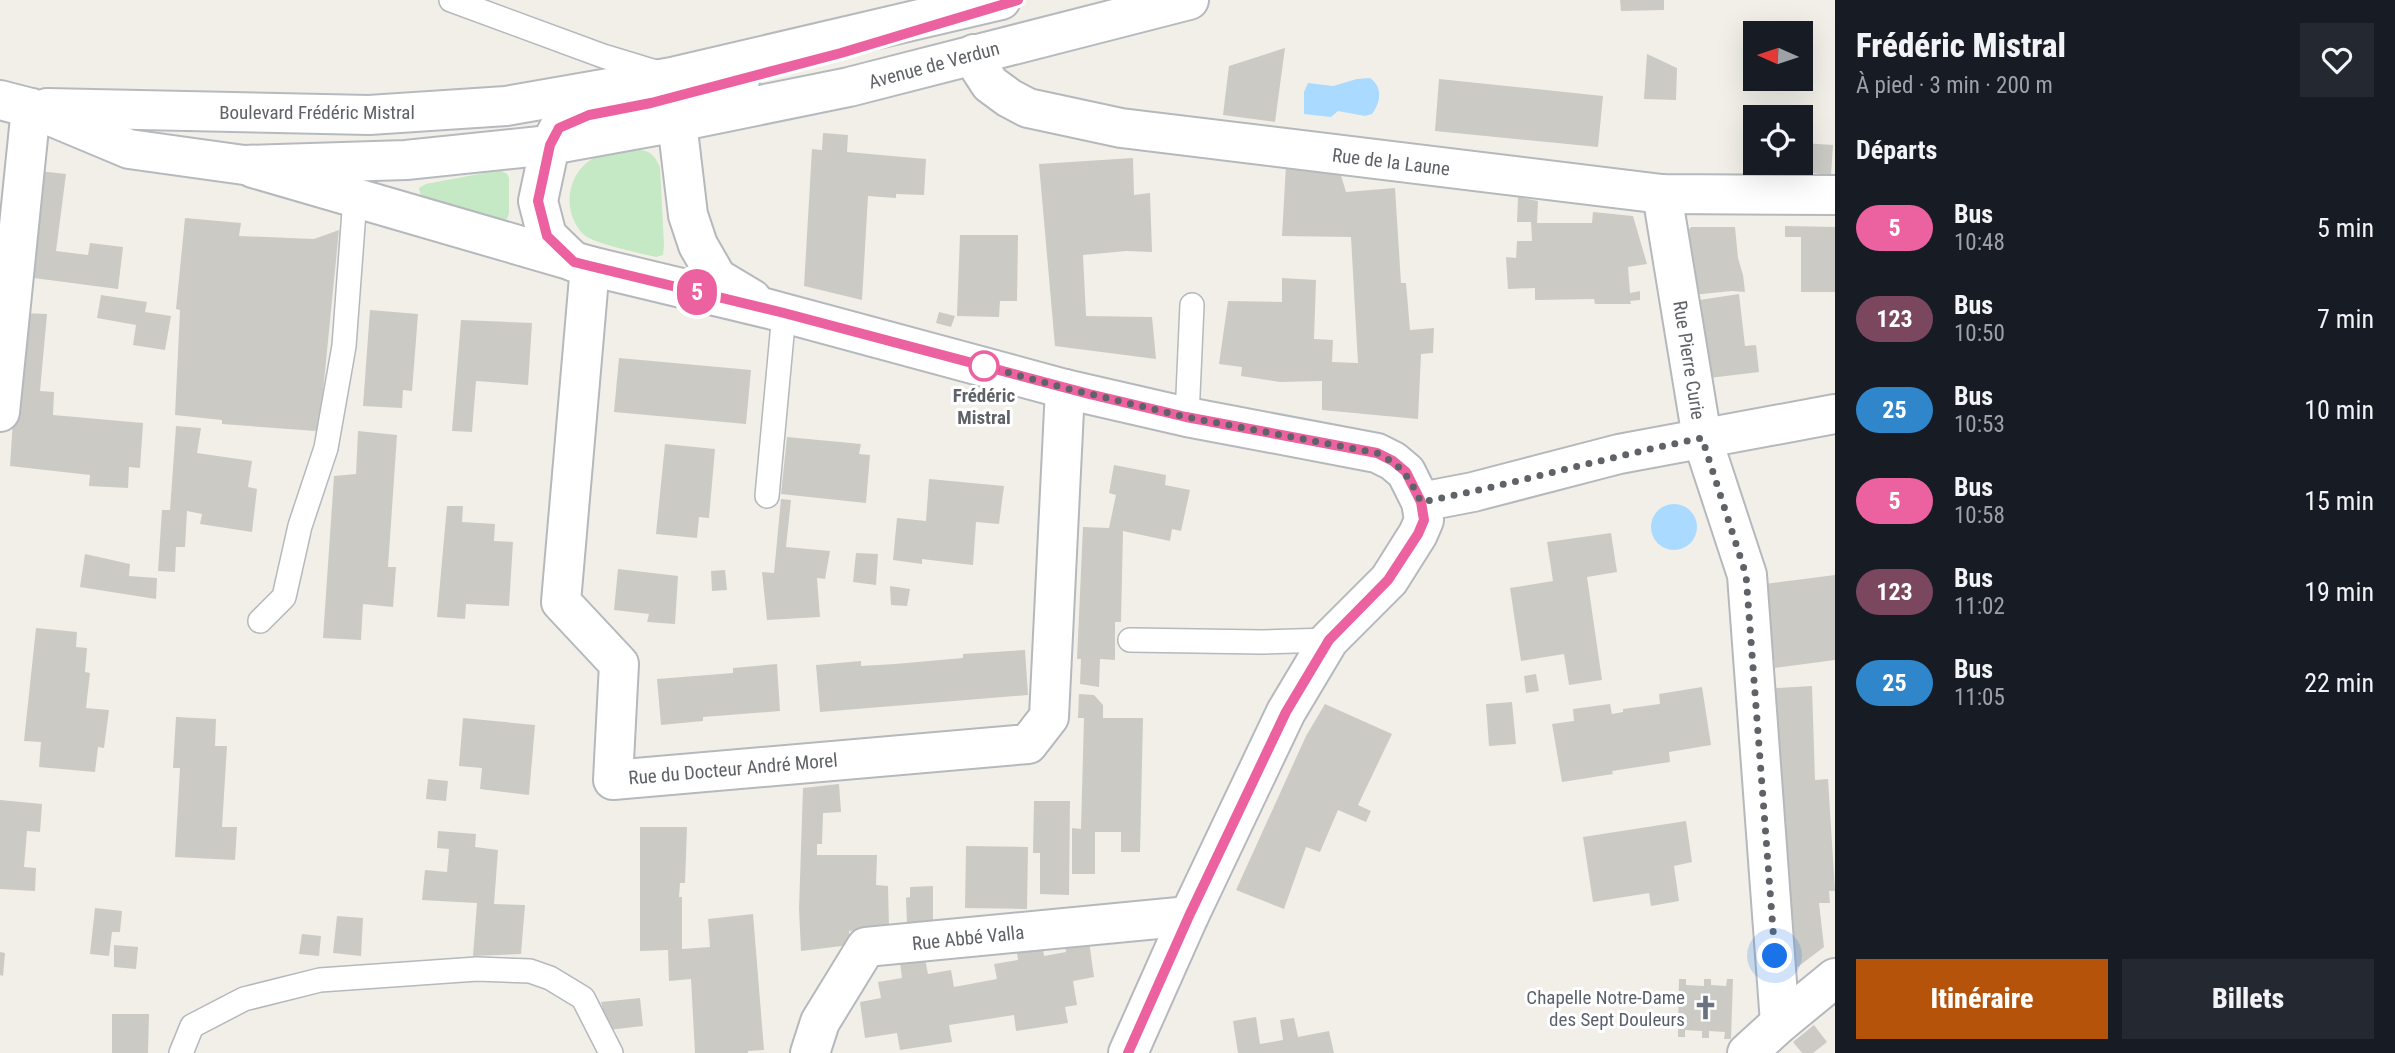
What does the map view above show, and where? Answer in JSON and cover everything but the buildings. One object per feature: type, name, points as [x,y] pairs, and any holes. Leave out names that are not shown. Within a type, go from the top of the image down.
[{"type":"street","name":"Avenue de Verdun","points":[[667,101],[1001,0]]},
{"type":"street","points":[[244,165],[406,160],[550,145],[667,101],[1018,0]]},
{"type":"street","name":"Avenue de Verdun","points":[[607,88],[667,101],[849,87],[1189,0]]},
{"type":"street","name":"Rue de la Laune","points":[[974,54],[979,68],[990,84],[1028,108],[1121,128],[1662,194],[1835,195]]},
{"type":"street","name":"Boulevard Frédéric Mistral","points":[[15,104],[369,115],[506,106],[607,88]]},
{"type":"street","points":[[667,101],[688,215],[698,245],[717,278],[777,311]]},
{"type":"street","points":[[0,412],[15,104],[129,149],[244,165],[582,264],[777,311],[1065,388],[1186,417],[1377,453],[1393,461],[1406,472],[1421,502],[1424,520],[1418,534],[1388,580],[1329,640],[1286,712],[1189,916],[1128,1053]]},
{"type":"street","points":[[550,145],[538,201],[547,236],[582,264]]},
{"type":"street","name":"Rue Pierre Curie","points":[[1662,194],[1702,438],[1746,575],[1780,1023]]},
{"type":"street","name":"Rue du Docteur André Morel","points":[[582,264],[561,602],[619,664],[613,780],[1028,744],[1049,718],[1065,388]]},
{"type":"street","points":[[1421,502],[1473,492],[1619,454],[1835,414]]},
{"type":"street","name":"Rue Abbé Valla","points":[[810,1053],[820,1021],[866,947],[1189,916]]},
{"type":"street","points":[[1747,1053],[1835,978]]},
{"type":"lane","points":[[451,0],[603,56],[667,101]]},
{"type":"lane","points":[[260,621],[284,597],[300,526],[326,448],[344,346],[355,198]]},
{"type":"lane","points":[[1186,417],[1192,305]]},
{"type":"lane","points":[[767,496],[777,311]]},
{"type":"lane","points":[[1130,640],[1329,640]]},
{"type":"lane","points":[[181,1053],[192,1026],[244,999],[320,980],[477,970],[530,971],[550,978],[583,998],[611,1053]]},
{"type":"green space","points":[[640,150],[653,155],[660,167],[664,246],[663,255],[656,257],[588,238],[576,225],[570,205],[572,184],[583,166],[596,157]]},
{"type":"green space","points":[[500,170],[509,178],[507,219],[499,221],[424,199],[420,193],[419,188],[426,184]]},
{"type":"water","points":[[1370,78],[1379,90],[1377,105],[1372,114],[1365,116],[1338,111],[1331,117],[1304,114],[1304,92],[1308,83],[1333,86]]},
{"type":"water","points":[[1674,504],[1683,505],[1690,511],[1696,518],[1696,536],[1690,543],[1683,549],[1674,550],[1665,549],[1658,543],[1652,536],[1651,527],[1652,518],[1658,511],[1665,505]]},
{"type":"bus line","name":"5","points":[[1018,0],[841,53],[651,103],[589,115],[559,128],[550,145],[538,201],[547,236],[574,262],[784,313],[1065,388],[1186,417],[1377,453],[1406,472],[1421,502],[1424,520],[1418,534],[1388,580],[1329,640],[1286,712],[1189,916],[1128,1053]]},
{"type":"place","name":"Frédéric Mistral","points":[[984,366]]},
{"type":"place","name":"Chapelle Notre-Dame des Sept Douleurs","points":[[1705,1008]]},
{"type":"route","points":[[984,366],[1186,417],[1377,453],[1406,472],[1421,502],[1473,492],[1619,454],[1702,438],[1746,575],[1775,956]]}]
